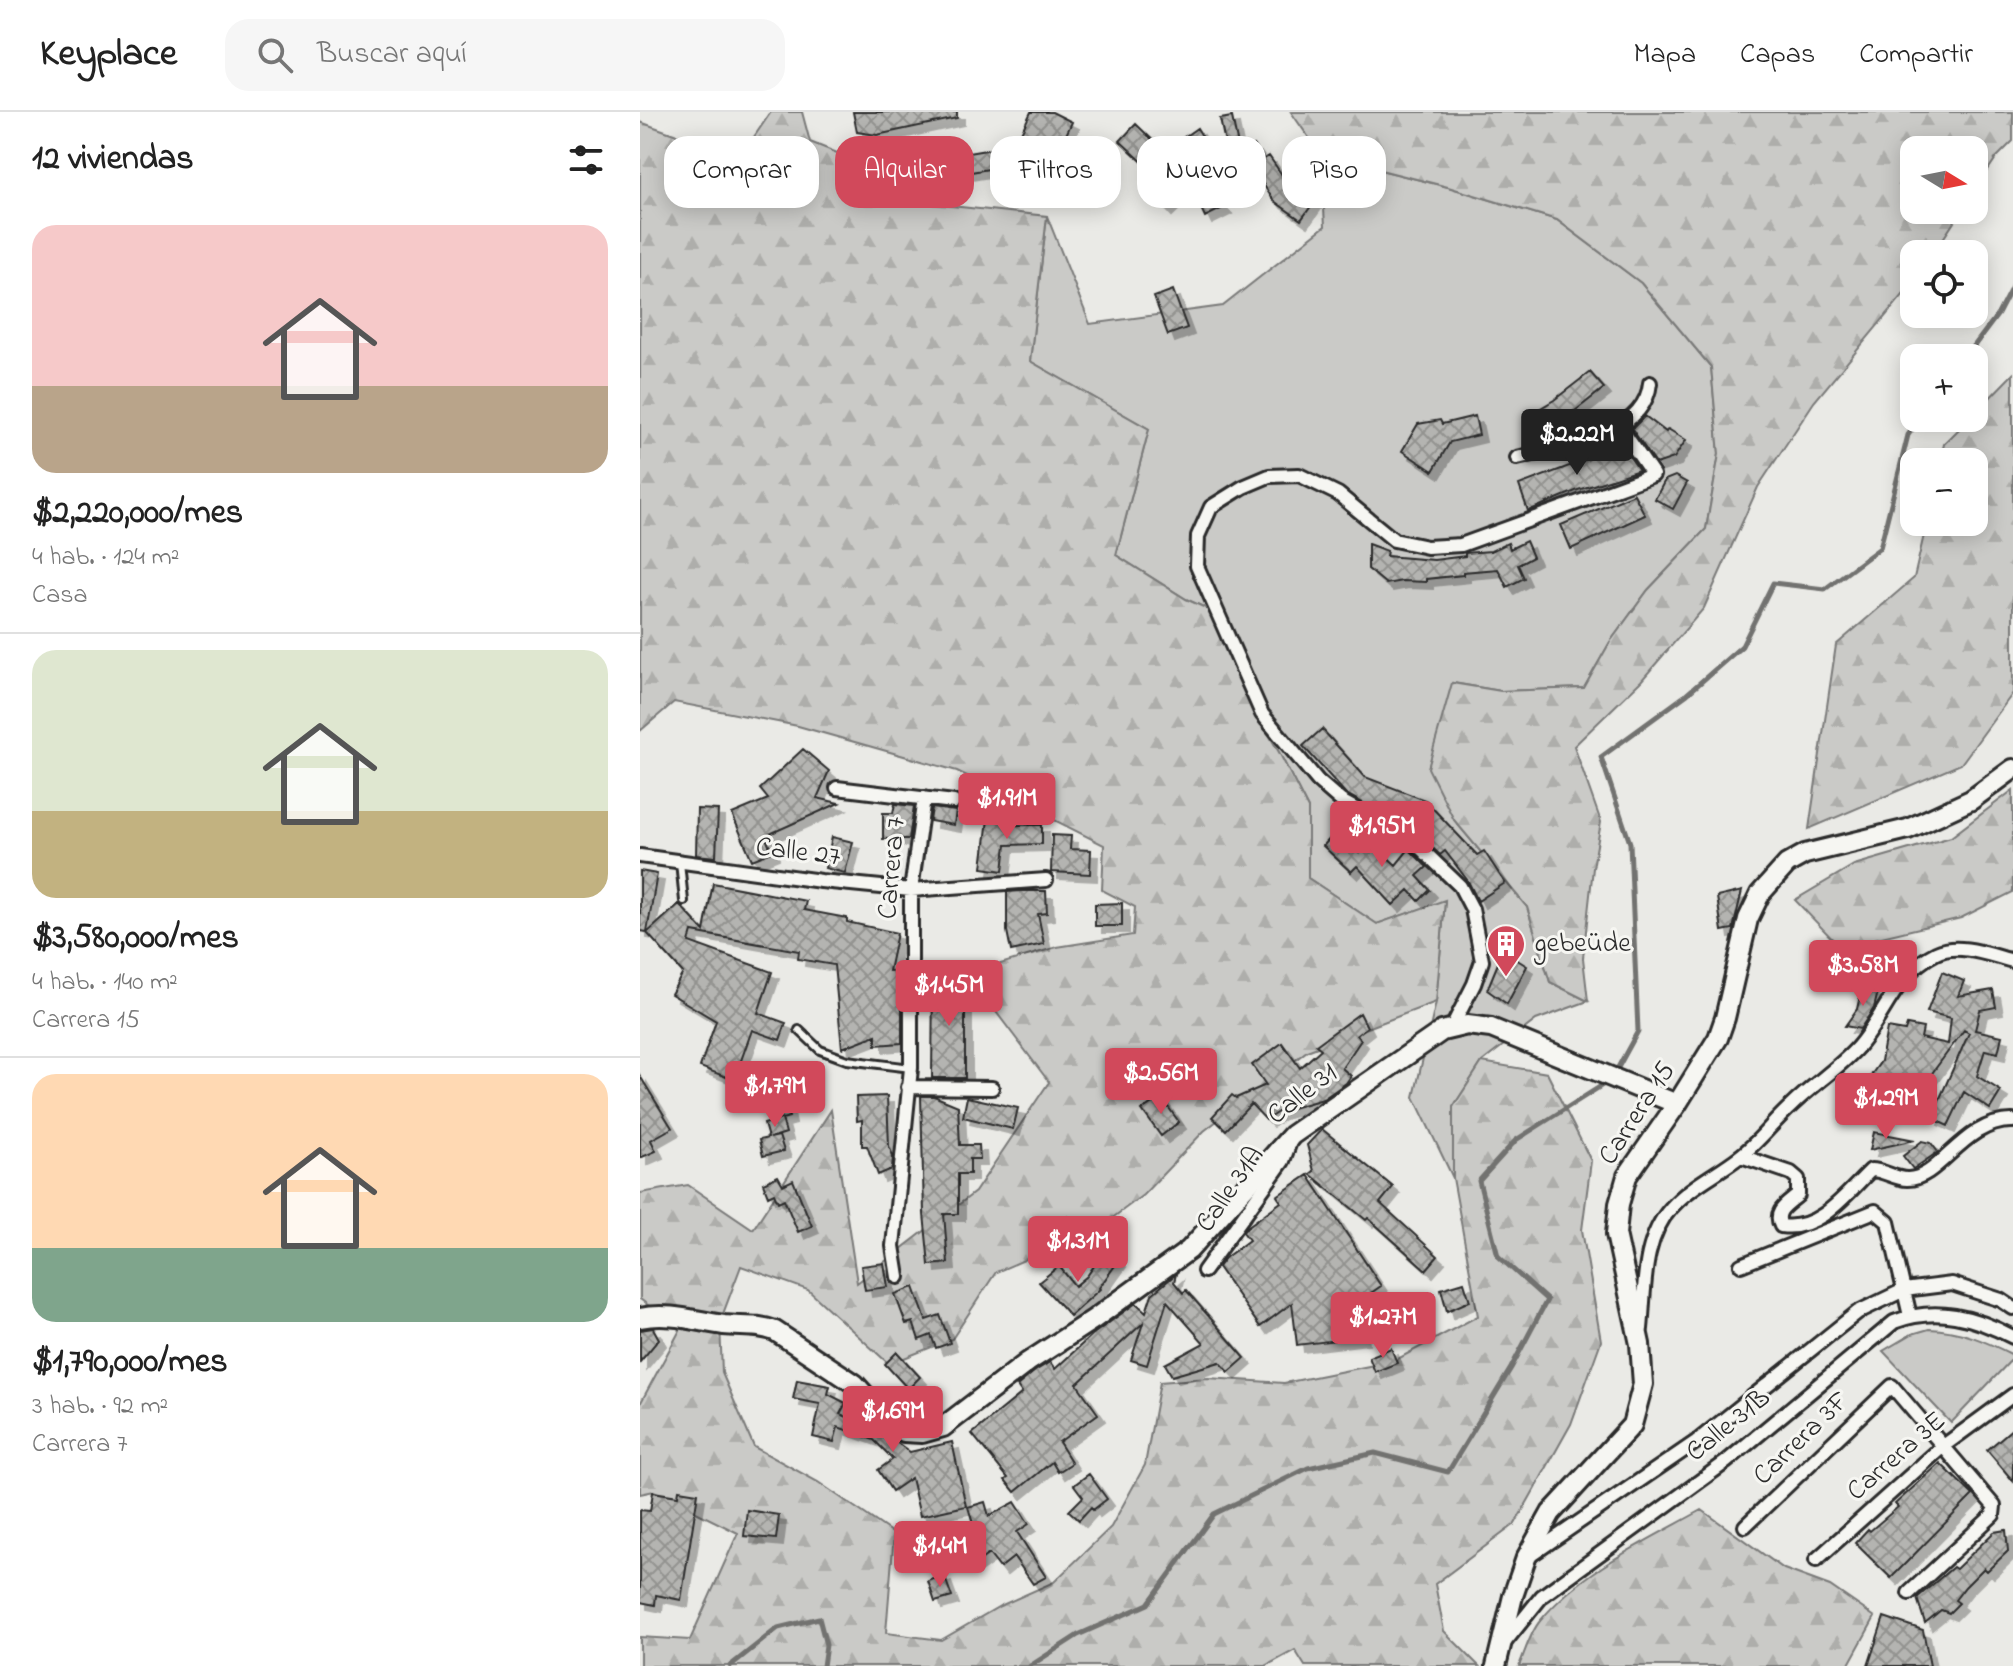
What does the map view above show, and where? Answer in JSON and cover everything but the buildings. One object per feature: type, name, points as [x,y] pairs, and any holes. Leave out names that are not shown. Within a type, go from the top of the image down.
[{"type":"street","points":[[1517,458],[1596,438],[1620,427],[1647,399],[1650,383]]},
{"type":"street","points":[[1451,1029],[1482,961],[1472,909],[1460,886],[1413,841],[1341,801],[1318,781],[1262,714],[1197,566],[1198,536],[1211,507],[1243,487],[1269,476],[1299,475],[1338,494],[1394,540],[1427,547],[1461,545],[1653,475],[1620,427]]},
{"type":"street","name":"Carrera 15","points":[[1496,1666],[1526,1558],[1551,1513],[1632,1425],[1643,1384],[1640,1344],[1616,1234],[1619,1204],[1627,1176],[1670,1101],[1718,1038],[1748,919],[1760,894],[1787,864],[1805,854],[1908,829],[1971,800],[2013,769]]},
{"type":"street","points":[[837,788],[954,802]]},
{"type":"street","name":"Carrera 7","points":[[898,1277],[893,1246],[911,1068],[911,890],[924,798]]},
{"type":"street","name":"Calle 27","points":[[640,856],[911,890],[1046,880]]},
{"type":"street","points":[[1640,1344],[1648,1248],[1670,1208],[1741,1156],[1792,1104],[1825,1079],[1858,1046],[1899,983],[1919,964],[1933,954],[1949,949],[2013,961]]},
{"type":"street","name":"Calle 31","points":[[640,1318],[661,1315],[728,1325],[762,1326],[775,1331],[855,1384],[889,1422],[904,1432],[922,1433],[943,1427],[1028,1362],[1189,1250],[1292,1135],[1442,1031],[1467,1025],[1491,1028],[1670,1101]]},
{"type":"street","points":[[908,1087],[992,1088]]},
{"type":"street","points":[[1741,1156],[1782,1169],[1798,1179],[1798,1195],[1779,1212],[1777,1220],[1781,1226],[1802,1227],[1817,1220],[1871,1170],[1881,1170],[1908,1180],[1931,1171],[1970,1134],[2001,1121],[2013,1121]]},
{"type":"street","name":"Calle 31A","points":[[1204,1271],[1283,1161],[1292,1135]]},
{"type":"street","points":[[1741,1265],[1875,1211],[1888,1222],[1910,1316]]},
{"type":"street","name":"Calle 31B","points":[[1526,1558],[1696,1442],[1858,1312],[1904,1290],[1952,1284],[2001,1300],[2013,1308]]},
{"type":"street","name":"Calle 31B","points":[[1501,1647],[1542,1596],[1726,1462],[1894,1322],[1910,1316],[1947,1313],[1986,1323],[2013,1337]]},
{"type":"street","name":"Carrera 3F","points":[[1745,1526],[1892,1386],[1942,1447]]},
{"type":"street","name":"Carrera 3E","points":[[1816,1560],[1942,1447],[2013,1395]]},
{"type":"street","points":[[1909,1593],[1993,1515],[1994,1506],[1942,1447]]},
{"type":"lane","points":[[680,862],[684,901]]},
{"type":"lane","points":[[799,1030],[820,1050],[847,1060],[911,1068]]},
{"type":"green space","points":[[771,112],[802,112],[808,136],[755,136]]},
{"type":"green space","points":[[1291,112],[2013,112],[2013,141],[1988,170],[1988,136],[1900,136],[1900,224],[1953,224],[1942,240],[1900,240],[1900,299],[1814,402],[1758,487],[1704,608],[1641,681],[1574,746],[1601,822],[1583,958],[1588,1001],[1550,982],[1527,907],[1454,820],[1428,768],[1452,683],[1501,691],[1584,688],[1610,642],[1648,590],[1706,529],[1719,454],[1711,367],[1641,283],[1557,220],[1386,171],[1386,136],[1308,136]]},
{"type":"green space","points":[[640,122],[680,136],[664,136],[664,208],[819,208],[819,146],[835,152],[835,208],[970,208],[1047,216],[1030,361],[1149,429],[1116,555],[1186,599],[1225,617],[1241,686],[1308,809],[1308,878],[1377,924],[1445,900],[1436,1002],[1307,1051],[1204,1131],[1143,1195],[1099,1228],[996,1272],[952,1339],[889,1364],[808,1290],[741,1266],[720,1322],[722,1373],[754,1447],[818,1482],[894,1534],[886,1633],[941,1640],[1000,1606],[1054,1582],[1111,1527],[1145,1465],[1160,1382],[1208,1378],[1284,1383],[1394,1361],[1478,1316],[1453,1178],[1453,1107],[1482,1062],[1547,1073],[1591,1161],[1582,1230],[1601,1341],[1571,1424],[1515,1524],[1435,1584],[1444,1631],[1479,1666],[1305,1666],[1295,1650],[1266,1666],[640,1666],[640,1637],[690,1640],[738,1533],[654,1491],[640,1494],[640,1404],[680,1330],[640,1299],[640,1193],[688,1185],[753,1229],[831,1110],[857,1283],[975,1192],[1049,1082],[978,988],[990,967],[1057,947],[1133,935],[1135,907],[1102,890],[1104,845],[957,771],[798,726],[674,702],[640,731]]},
{"type":"green space","points":[[1386,171],[1557,220],[1641,283],[1711,367],[1719,454],[1706,529],[1648,590],[1610,642],[1584,688],[1501,691],[1453,683],[1454,820],[1527,907],[1550,982],[1588,1001],[1536,1020],[1482,1062],[1453,1107],[1453,1178],[1414,1097],[1436,1002],[1445,901],[1377,924],[1308,878],[1308,809],[1241,686],[1225,617],[1186,599],[1116,555],[1149,429],[1030,361],[1047,216],[1090,324],[1223,306],[1325,226],[1324,208],[1386,208]]},
{"type":"green space","points":[[2013,374],[2013,693],[1961,764],[1809,829],[1836,645],[1914,578],[1924,536],[1988,536],[1988,448],[1943,448],[1956,432],[1988,432],[1988,400]]},
{"type":"green space","points":[[2013,790],[2013,892],[1961,918],[1840,947],[1795,900],[1854,865],[1951,837]]},
{"type":"green space","points":[[1929,1329],[1972,1337],[2013,1355],[1951,1423],[1883,1351],[1912,1334]]},
{"type":"green space","points":[[1702,1510],[1784,1569],[1830,1586],[1875,1617],[1848,1666],[1519,1666],[1536,1626],[1556,1603],[1615,1558]]},
{"type":"waterway","points":[[1976,344],[1998,314],[2013,285]]},
{"type":"waterway","points":[[1615,1073],[1638,1031],[1630,843],[1601,757],[1686,695],[1742,646],[1773,583],[1825,589],[1880,548],[1910,432]]},
{"type":"waterway","points":[[1030,1666],[1078,1635],[1148,1604],[1214,1514],[1308,1468],[1375,1453],[1448,1472],[1511,1368],[1547,1300],[1498,1256],[1479,1181],[1516,1140],[1609,1081]]},
{"type":"waterway","points":[[730,1666],[778,1628],[819,1618],[826,1645],[823,1666]]},
{"type":"place","name":"gebeüde","points":[[1506,978]]}]
